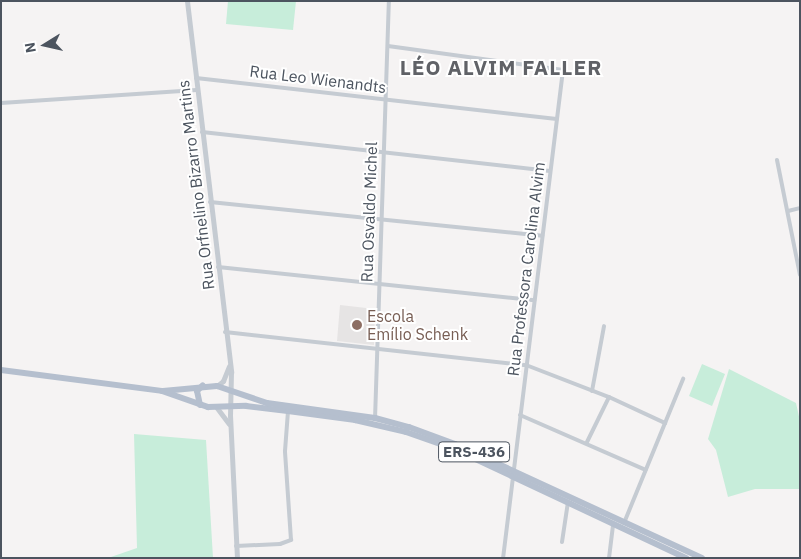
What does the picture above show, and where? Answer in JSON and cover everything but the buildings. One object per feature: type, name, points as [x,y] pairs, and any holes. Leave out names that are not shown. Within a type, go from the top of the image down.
[{"type":"main road","name":"ERS-436","points":[[1,370],[162,391],[200,405],[217,408],[230,406],[288,409],[375,421],[455,444],[568,502],[614,520]]},
{"type":"main road","name":"ERS-436","points":[[162,391],[204,384],[232,391],[247,399],[288,409]]},
{"type":"main road","points":[[200,405],[197,391],[204,384]]},
{"type":"main road","name":"ERS-436","points":[[513,473],[614,520],[686,558]]},
{"type":"main road","name":"ERS-436","points":[[624,525],[702,558]]},
{"type":"street","name":"Rua Orfnelino Bizarro Martins","points":[[187,1],[232,391],[230,427],[237,558]]},
{"type":"street","name":"Rua Osvaldo Michel","points":[[375,421],[389,1]]},
{"type":"street","name":"Rua Professora Carolina Alvim","points":[[388,46],[563,70],[503,558]]},
{"type":"street","name":"Rua Leo Wienandts","points":[[196,78],[556,119]]},
{"type":"street","points":[[1,104],[197,90]]},
{"type":"street","points":[[202,132],[550,171]]},
{"type":"street","points":[[777,160],[800,275]]},
{"type":"street","points":[[210,202],[542,236]]},
{"type":"street","points":[[788,211],[800,208]]},
{"type":"street","points":[[218,267],[534,300]]},
{"type":"street","points":[[592,390],[604,326]]},
{"type":"street","points":[[226,332],[526,365],[610,397],[665,423]]},
{"type":"street","points":[[217,386],[223,381],[229,365]]},
{"type":"street","points":[[624,525],[684,379]]},
{"type":"street","points":[[587,442],[610,397]]},
{"type":"street","points":[[217,408],[230,427]]},
{"type":"street","points":[[236,546],[280,544],[292,538],[285,451],[288,409]]},
{"type":"street","points":[[520,415],[587,442],[646,470]]},
{"type":"street","points":[[562,542],[568,502]]},
{"type":"street","points":[[609,558],[614,520]]},
{"type":"shaded area","name":"Escola Emílio Schenk","points":[[340,305],[375,309],[374,345],[337,341]]},
{"type":"green space","points":[[228,1],[296,1],[293,30],[226,24]]},
{"type":"green space","points":[[702,364],[725,374],[712,406],[689,396]]},
{"type":"green space","points":[[729,369],[796,403],[800,421],[800,489],[755,489],[728,497],[716,450],[708,439]]},
{"type":"green space","points":[[134,434],[206,440],[213,558],[108,558],[137,548]]},
{"type":"place","name":"Escola Emílio Schenk","points":[[357,325]]},
{"type":"district","name":"LÉO ALVIM FALLER","points":[[501,67]]}]
